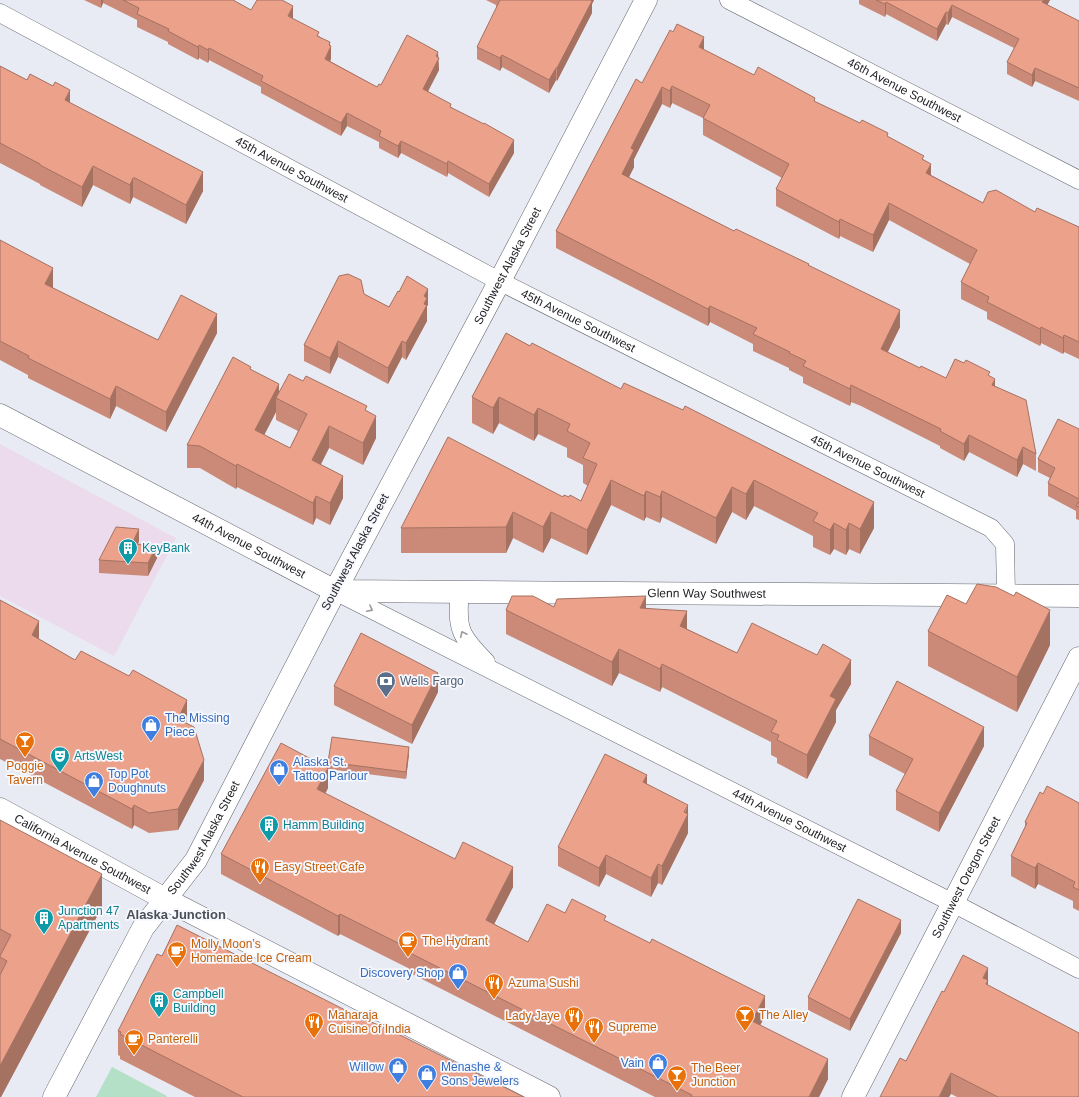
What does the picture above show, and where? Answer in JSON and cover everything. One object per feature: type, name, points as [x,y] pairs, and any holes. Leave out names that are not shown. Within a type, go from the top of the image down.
[{"type":"street","name":"Southwest Alaska Street","points":[[54,1097],[140,933],[196,860],[418,432],[646,0]]},
{"type":"street","name":"46th Avenue Southwest","points":[[728,0],[1079,180]]},
{"type":"street","name":"45th Avenue Southwest","points":[[0,13],[499,281],[991,528],[1006,544],[1006,595]]},
{"type":"street","name":"44th Avenue Southwest","points":[[0,415],[335,591],[953,903],[1079,969]]},
{"type":"street","name":"Glenn Way Southwest","points":[[335,591],[1079,596]]},
{"type":"street","name":"44th Avenue Southwest","points":[[460,592],[458,612],[463,636],[470,646],[498,673]]},
{"type":"street","name":"Southwest Oregon Street","points":[[853,1097],[1079,658]]},
{"type":"street","name":"California Avenue Southwest","points":[[0,809],[165,899],[549,1097]]},
{"type":"shaded area","points":[[0,444],[176,538],[114,656],[0,596]]},
{"type":"green space","points":[[112,1067],[167,1096],[167,1097],[96,1097]]},
{"type":"building","points":[[123,0],[233,0],[251,10],[257,0],[282,0],[293,6],[288,16],[319,32],[317,36],[330,42],[329,45],[331,46],[325,59],[377,87],[379,84],[381,85],[407,35],[438,52],[436,56],[439,58],[423,89],[451,104],[450,107],[484,123],[514,140],[489,184],[448,161],[447,164],[401,141],[398,146],[379,136],[381,131],[347,113],[341,123],[261,81],[263,76],[209,48],[208,50],[199,45],[198,47],[168,31],[169,29],[137,14],[139,8]]},
{"type":"building","points":[[500,0],[592,1],[557,68],[549,80],[502,55],[500,58],[477,47]]},
{"type":"building","points":[[876,0],[1044,0],[1042,2],[1079,21],[1079,88],[1035,68],[1032,75],[1007,62],[1019,39],[952,5],[948,13],[946,12],[937,29],[886,2],[885,4]]},
{"type":"building","points":[[677,24],[704,37],[699,47],[754,75],[758,67],[815,98],[814,101],[860,123],[862,120],[888,133],[887,136],[924,156],[922,159],[931,164],[926,173],[983,203],[988,192],[996,190],[1035,212],[1037,208],[1079,227],[1079,342],[1064,335],[1063,338],[1041,327],[1040,329],[987,302],[989,297],[961,282],[977,250],[889,203],[873,235],[840,219],[839,222],[776,189],[789,164],[703,118],[710,105],[672,86],[670,91],[662,87],[631,148],[634,150],[622,174],[734,231],[736,229],[900,310],[881,349],[920,368],[921,366],[946,378],[955,359],[964,363],[966,360],[990,372],[988,375],[995,379],[992,385],[1026,400],[1036,454],[1023,447],[1017,460],[969,435],[964,444],[940,431],[941,429],[851,385],[850,389],[803,366],[806,361],[753,334],[757,328],[710,306],[708,309],[556,231],[636,79],[642,83],[670,30],[673,32]]},
{"type":"building","points":[[0,66],[27,80],[30,74],[53,86],[55,82],[70,90],[65,100],[203,172],[186,205],[135,178],[133,178],[130,185],[93,166],[82,187],[0,143]]},
{"type":"building","points":[[0,240],[53,268],[45,284],[158,340],[181,295],[217,314],[166,412],[116,386],[110,399],[28,358],[29,356],[0,341]]},
{"type":"building","points":[[348,274],[361,280],[364,294],[389,307],[407,276],[428,289],[424,296],[427,298],[424,304],[427,305],[406,343],[402,341],[388,368],[338,341],[330,358],[304,345],[339,276]]},
{"type":"building","points":[[506,333],[530,346],[532,343],[621,389],[624,383],[683,410],[685,406],[874,502],[860,529],[849,523],[846,530],[834,523],[830,530],[813,521],[818,513],[754,480],[746,494],[732,487],[716,518],[662,491],[660,497],[646,491],[644,496],[611,480],[587,530],[551,512],[543,527],[513,512],[506,527],[401,528],[448,437],[563,497],[564,495],[569,497],[570,495],[581,501],[597,464],[583,458],[590,443],[567,431],[570,424],[538,408],[534,415],[499,397],[493,408],[472,397]]},
{"type":"building","points":[[233,357],[251,367],[250,369],[279,384],[255,430],[290,448],[307,414],[276,398],[289,374],[303,381],[306,376],[367,406],[365,410],[376,416],[363,443],[329,426],[312,460],[343,476],[330,503],[316,496],[313,503],[237,464],[236,466],[200,446],[187,445]]},
{"type":"building","points":[[1058,419],[1079,429],[1079,499],[1048,483],[1055,468],[1038,459]]},
{"type":"building","points":[[116,527],[139,529],[132,544],[157,545],[148,563],[99,560]]},
{"type":"building","points":[[977,584],[996,587],[1014,596],[1016,592],[1050,610],[1017,677],[928,631],[947,595],[966,604]]},
{"type":"building","points":[[512,596],[533,596],[554,607],[557,599],[646,596],[640,608],[687,611],[680,626],[737,653],[752,623],[817,655],[823,644],[851,660],[830,696],[836,699],[807,755],[777,740],[779,735],[771,732],[777,721],[662,664],[660,669],[619,649],[612,662],[506,610]]},
{"type":"building","points":[[0,600],[39,621],[32,635],[75,660],[81,651],[129,676],[133,670],[187,700],[178,719],[194,727],[204,760],[178,809],[149,813],[134,805],[132,809],[0,739]]},
{"type":"building","name":"Wells Fargo","points":[[361,633],[438,673],[412,725],[334,686]]},
{"type":"building","points":[[897,681],[984,727],[939,813],[896,791],[913,759],[869,736]]},
{"type":"building","points":[[332,737],[409,747],[406,772],[328,762]]},
{"type":"building","points":[[281,743],[328,768],[317,789],[455,859],[463,842],[513,867],[486,920],[528,942],[547,904],[565,913],[572,899],[606,916],[604,920],[650,943],[652,939],[765,996],[752,1021],[828,1059],[809,1097],[691,1097],[692,1095],[408,952],[410,949],[340,914],[338,916],[221,854]]},
{"type":"building","points":[[605,754],[647,775],[643,782],[688,805],[684,812],[688,814],[662,866],[658,864],[651,878],[606,855],[599,868],[558,847]]},
{"type":"building","points":[[1047,786],[1079,803],[1079,890],[1073,887],[1075,882],[1038,863],[1035,868],[1011,856],[1027,823],[1025,822],[1040,792],[1043,794]]},
{"type":"building","name":"Junction 47 Apartments","points":[[0,820],[102,874],[0,1066],[0,975],[7,961],[0,956],[11,935],[0,929]]},
{"type":"building","points":[[858,899],[901,920],[850,1019],[808,997]]},
{"type":"building","points":[[177,925],[349,1012],[396,1033],[524,1097],[243,1097],[120,1034],[121,1032],[118,1031],[157,954],[162,956]]},
{"type":"building","points":[[963,955],[988,968],[983,978],[988,980],[986,984],[1079,1033],[1079,1097],[998,1097],[951,1073],[939,1097],[880,1097],[900,1058],[906,1061],[942,991],[944,992]]},
{"type":"place","name":"KeyBank","points":[[128,565]]},
{"type":"place","name":"Wells Fargo","points":[[386,698]]},
{"type":"place","name":"The Missing Piece","points":[[151,742]]},
{"type":"place","name":"Poggie Tavern","points":[[25,758]]},
{"type":"place","name":"ArtsWest","points":[[60,773]]},
{"type":"place","name":"Alaska St. Tattoo Parlour","points":[[279,786]]},
{"type":"place","name":"Top Pot Doughnuts","points":[[94,798]]},
{"type":"place","name":"Hamm Building","points":[[269,842]]},
{"type":"place","name":"Easy Street Cafe","points":[[260,884]]},
{"type":"place","name":"Junction 47 Apartments","points":[[44,935]]},
{"type":"place","name":"The Hydrant","points":[[408,958]]},
{"type":"place","name":"Molly Moon’s Homemade Ice Cream","points":[[177,968]]},
{"type":"place","name":"Discovery Shop","points":[[458,990]]},
{"type":"place","name":"Azuma Sushi","points":[[494,1000]]},
{"type":"place","name":"Campbell Building","points":[[159,1018]]},
{"type":"place","name":"The Alley","points":[[745,1032]]},
{"type":"place","name":"Lady Jaye","points":[[574,1033]]},
{"type":"place","name":"Maharaja Cuisine of India","points":[[314,1039]]},
{"type":"place","name":"Supreme","points":[[594,1044]]},
{"type":"place","name":"Panterelli","points":[[134,1056]]},
{"type":"place","name":"Vain","points":[[658,1080]]},
{"type":"place","name":"Willow","points":[[398,1084]]},
{"type":"place","name":"Menashe & Sons Jewelers","points":[[427,1091]]},
{"type":"place","name":"The Beer Junction","points":[[677,1092]]},
{"type":"district","name":"Alaska Junction","points":[[176,914]]}]
